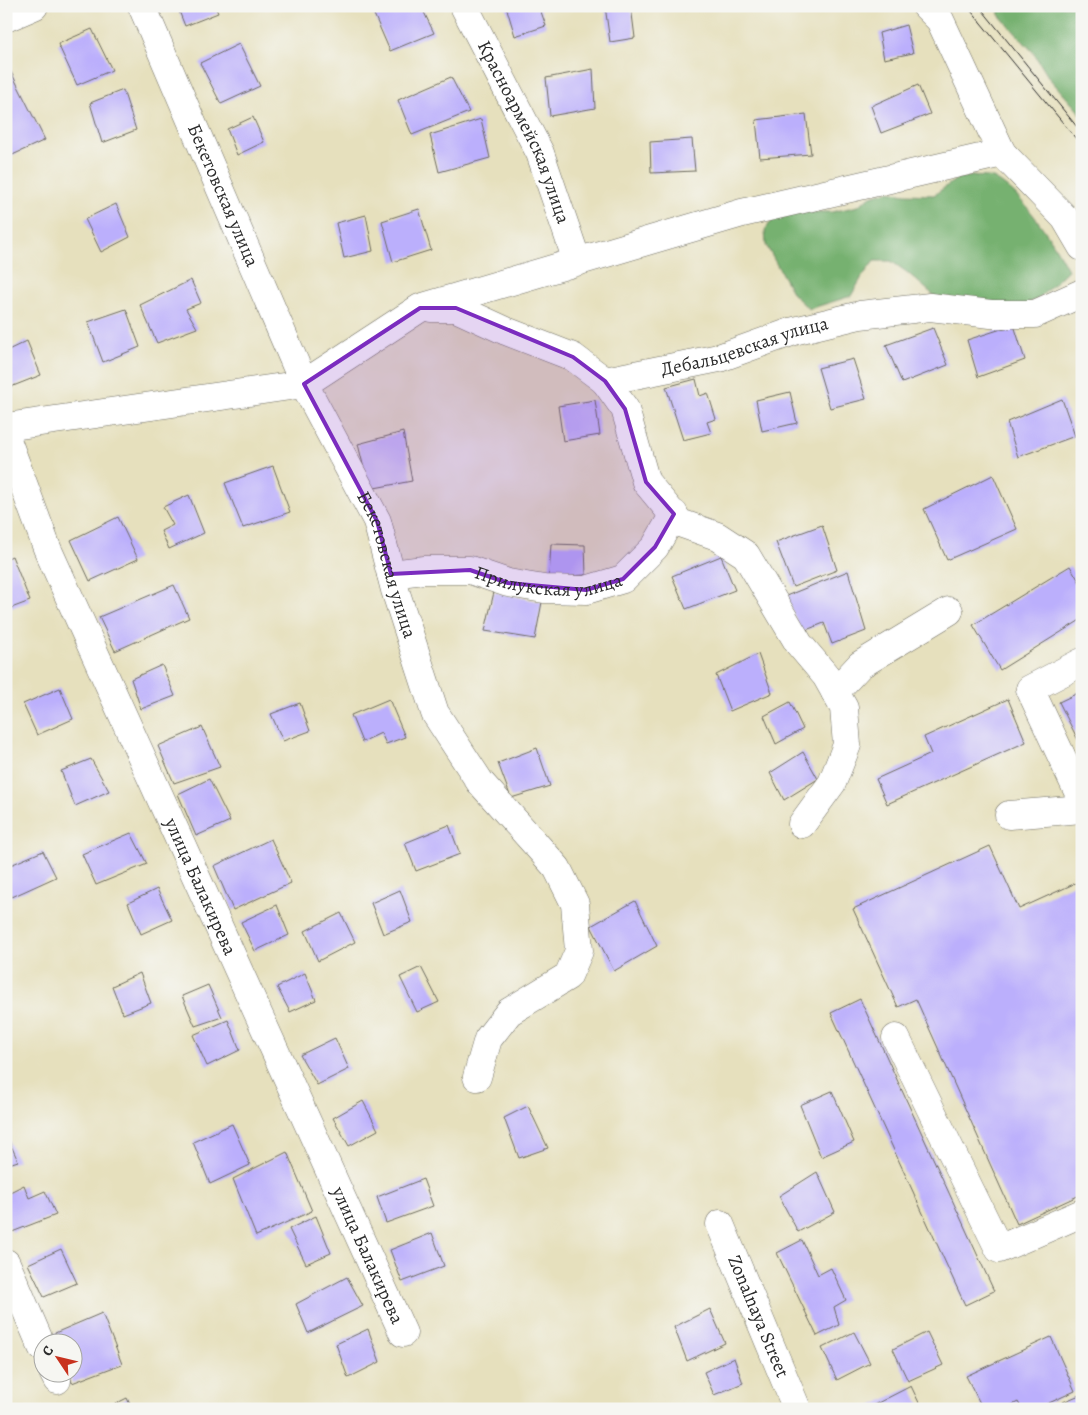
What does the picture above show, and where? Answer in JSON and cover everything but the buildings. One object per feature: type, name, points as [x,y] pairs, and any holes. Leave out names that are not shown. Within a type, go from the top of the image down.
[{"type":"street","points":[[6,18],[34,6]]},
{"type":"street","name":"Бекетовская улица","points":[[142,6],[304,384],[377,521],[391,574],[435,713],[480,782],[557,868],[575,904],[579,951],[568,976],[509,1012],[488,1039],[477,1077]]},
{"type":"street","name":"Красноармейская улица","points":[[464,6],[540,153],[577,262]]},
{"type":"street","points":[[926,6],[940,20],[1002,153],[1065,218],[1082,248]]},
{"type":"street","points":[[6,427],[304,384],[420,308],[742,213],[1002,153]]},
{"type":"street","name":"Дебальцевская улица","points":[[605,381],[719,358],[794,331],[860,315],[930,306],[991,314],[1035,314],[1082,294]]},
{"type":"street","points":[[420,308],[456,308],[506,331],[573,357],[605,381],[625,409],[646,482],[680,523],[717,536],[746,555],[799,644],[826,676],[844,708],[847,745],[832,783],[802,824]]},
{"type":"street","name":"улица Балакирева","points":[[6,437],[47,548],[402,1333]]},
{"type":"street","name":"Прилукская улица","points":[[391,574],[424,570],[470,570],[508,583],[544,589],[586,590],[623,580],[655,547],[674,514]]},
{"type":"street","points":[[835,692],[860,665],[949,611]]},
{"type":"street","points":[[1082,662],[1030,689],[1082,800]]},
{"type":"street","points":[[1009,815],[1082,809]]},
{"type":"street","points":[[896,1038],[999,1249],[1082,1212]]},
{"type":"street","name":"Zonalnaya Street","points":[[720,1224],[797,1409]]},
{"type":"street","points":[[6,1263],[36,1332]]},
{"type":"highlighted area","points":[[420,308],[456,308],[573,357],[605,381],[625,409],[646,482],[674,514],[655,547],[623,579],[586,590],[508,583],[470,570],[391,574],[377,521],[304,384]]},
{"type":"green space","points":[[998,6],[1082,6],[1082,115],[1049,78],[1033,52],[999,15]]},
{"type":"green space","points":[[972,176],[993,178],[1017,196],[1046,233],[1068,270],[1038,299],[1017,308],[938,299],[891,261],[874,261],[851,296],[809,309],[793,294],[766,245],[765,230],[773,219],[802,212],[832,212],[858,206],[871,196],[889,191],[905,194],[934,195],[958,178]]},
{"type":"tram line","points":[[967,6],[1082,146]]},
{"type":"tram line","points":[[979,6],[1082,133]]}]
